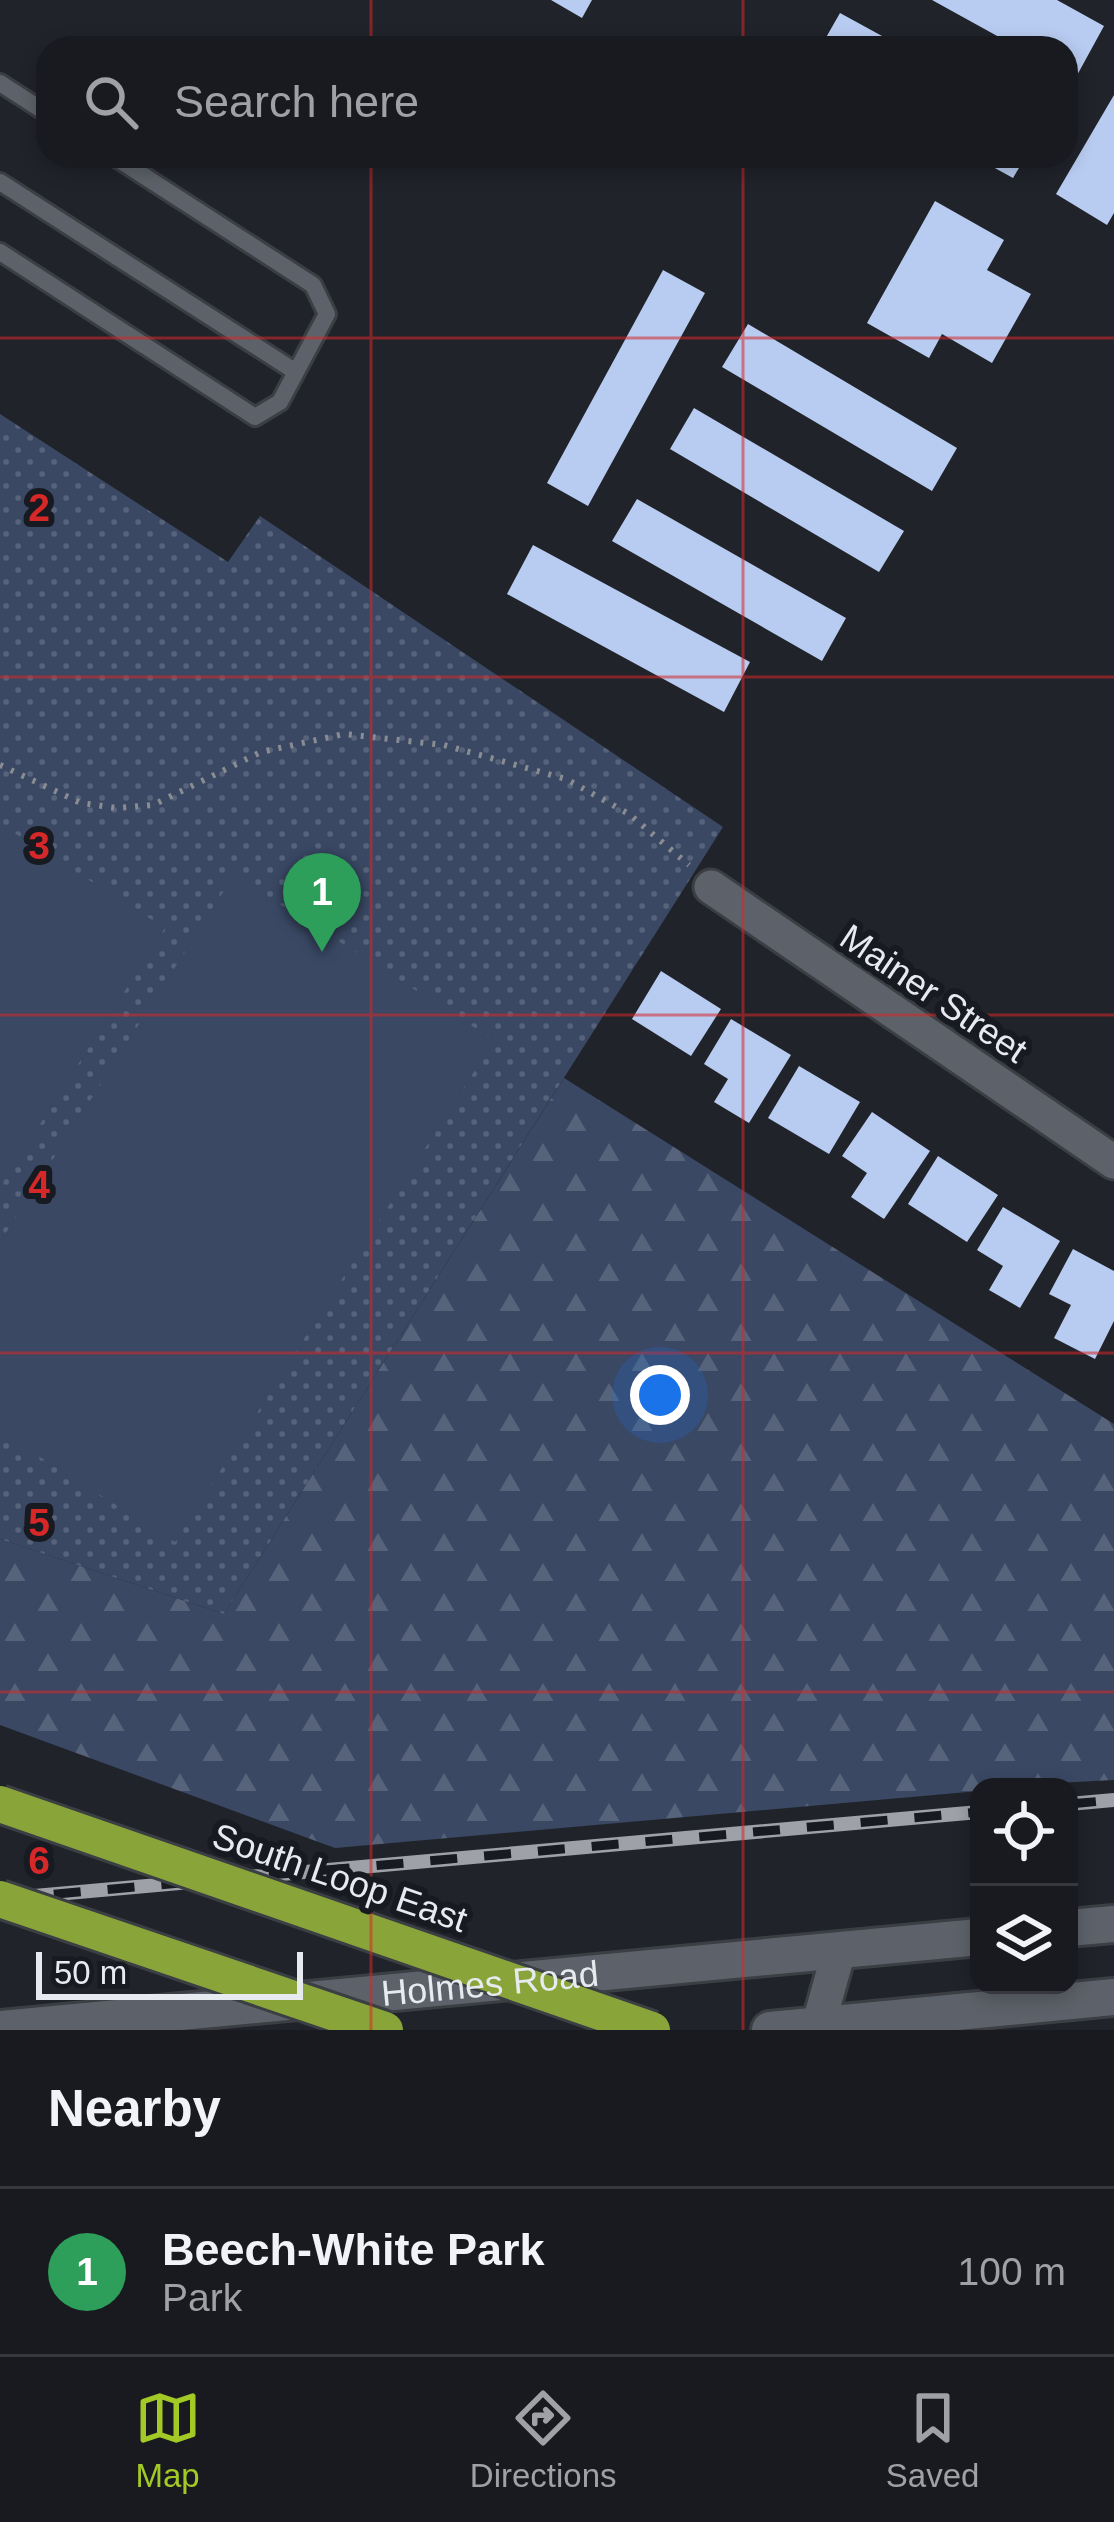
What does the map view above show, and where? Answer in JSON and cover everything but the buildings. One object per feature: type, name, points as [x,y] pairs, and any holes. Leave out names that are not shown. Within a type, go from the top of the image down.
[{"type":"highway","name":"South Loop East","points":[[0,1804],[652,2030]]},
{"type":"highway","points":[[0,1899],[385,2030]]},
{"type":"main road","points":[[1078,1927],[1114,1924]]},
{"type":"main road","name":"Holmes Road","points":[[0,2030],[970,1938]]},
{"type":"main road","points":[[770,2030],[1114,1997]]},
{"type":"street","name":"Mainer Street","points":[[711,887],[1114,1162]]},
{"type":"street","points":[[817,2028],[839,1951]]},
{"type":"lane","points":[[0,82],[36,106]]},
{"type":"lane","points":[[0,252],[255,417],[280,402],[327,314],[313,285],[132,168]]},
{"type":"lane","points":[[0,182],[296,372]]},
{"type":"path","points":[[0,765],[81,803],[117,808],[154,805],[261,752],[344,734],[444,745],[566,779],[629,814],[671,846],[711,887]]},
{"type":"green space","points":[[0,414],[228,562],[260,516],[723,827],[224,1614],[0,1539]]},
{"type":"green space","points":[[0,824],[165,928],[0,1187]]},
{"type":"green space","points":[[234,875],[494,1040],[175,1542],[0,1432],[0,1242]]},
{"type":"green space","points":[[564,1078],[1114,1424],[1114,1780],[970,1778],[970,1792],[335,1848],[0,1725],[0,1539],[224,1614]]},
{"type":"railway","points":[[1078,1803],[1114,1800]]},
{"type":"railway","points":[[0,1899],[970,1813]]},
{"type":"place","name":"Beech-White Park","points":[[322,952]]}]
